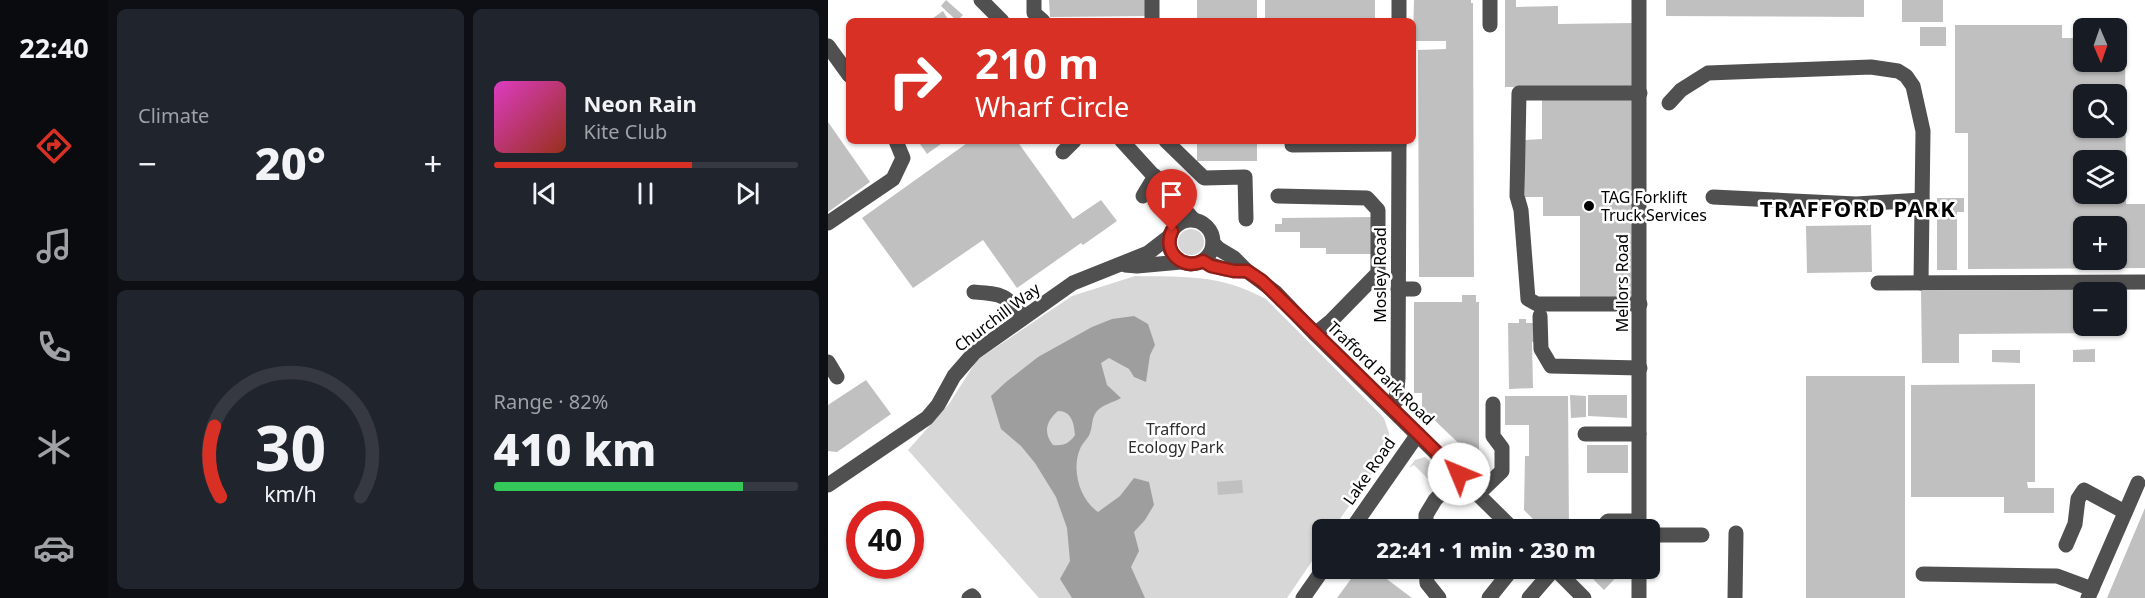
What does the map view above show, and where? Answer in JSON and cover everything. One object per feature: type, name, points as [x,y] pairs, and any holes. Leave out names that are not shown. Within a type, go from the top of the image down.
[{"type":"street","points":[[981,0],[999,18]]},
{"type":"street","points":[[1034,0],[1034,13],[1040,18]]},
{"type":"street","points":[[1152,0],[1152,18]]},
{"type":"street","points":[[1399,0],[1399,18]]},
{"type":"street","points":[[1490,0],[1490,25]]},
{"type":"street","name":"Mellors Road","points":[[1639,0],[1639,519]]},
{"type":"street","points":[[828,46],[846,71]]},
{"type":"street","points":[[1669,103],[1681,90],[1708,73],[1871,67],[1898,71],[1906,76],[1913,86],[1923,130],[1921,283]]},
{"type":"street","points":[[1640,93],[1520,93],[1517,196],[1521,210],[1528,299],[1538,304],[1640,304]]},
{"type":"street","points":[[828,224],[893,179],[903,158],[897,144]]},
{"type":"street","points":[[1125,144],[1194,220],[1206,225],[1213,243],[1212,250],[1203,261],[1192,264],[1181,262],[1171,251],[1172,196]]},
{"type":"street","points":[[1169,144],[1204,178],[1245,177],[1246,219]]},
{"type":"street","points":[[1292,145],[1346,144]]},
{"type":"street","name":"Mosley Road","points":[[1391,407],[1398,394],[1399,144]]},
{"type":"street","points":[[1143,196],[1155,176]]},
{"type":"street","points":[[1278,196],[1367,198],[1378,210],[1378,273],[1315,334]]},
{"type":"street","points":[[1713,197],[1856,204],[1922,200]]},
{"type":"street","points":[[1172,232],[1181,223],[1194,220]]},
{"type":"street","name":"Churchill Way","points":[[828,485],[927,418],[968,359],[1023,318],[1073,284],[1148,254],[1172,232]]},
{"type":"street","name":"Trafford Park Road","points":[[1213,243],[1275,292],[1503,519]]},
{"type":"street","name":"Trafford Park Road","points":[[1203,261],[1211,266],[1247,271]]},
{"type":"street","name":"Churchill Way","points":[[1122,265],[1181,262]]},
{"type":"street","points":[[1878,283],[2145,282]]},
{"type":"street","points":[[1398,289],[1414,289]]},
{"type":"street","points":[[974,292],[997,293],[1006,297],[1023,318]]},
{"type":"street","points":[[1540,316],[1540,349],[1551,366],[1640,368]]},
{"type":"street","points":[[828,362],[837,377]]},
{"type":"street","points":[[1478,494],[1502,471],[1502,448],[1493,436],[1493,404]]},
{"type":"street","name":"Lake Road","points":[[1359,519],[1418,434]]},
{"type":"street","points":[[1585,434],[1639,434]]},
{"type":"street","points":[[1426,519],[1426,514],[1435,500],[1459,474]]},
{"type":"street","points":[[1923,574],[2057,576],[2090,594],[2138,483]]},
{"type":"street","points":[[2066,545],[2075,524],[2078,499],[2084,490],[2125,512]]},
{"type":"street","points":[[1736,533],[1736,598]]},
{"type":"street","points":[[1660,535],[1702,535]]},
{"type":"street","points":[[1303,598],[1316,579]]},
{"type":"street","points":[[1426,579],[1426,583],[1439,598]]},
{"type":"street","points":[[1489,598],[1504,579]]},
{"type":"street","points":[[1529,598],[1545,579]]},
{"type":"street","points":[[1564,579],[1584,598]]},
{"type":"street","points":[[1639,579],[1639,598]]},
{"type":"street","points":[[969,598],[972,596],[974,598]]},
{"type":"green space","points":[[1191,229],[1200,233],[1204,242],[1200,251],[1191,255],[1182,251],[1178,242],[1182,233]]},
{"type":"green space","name":"Trafford Ecology Park","points":[[1135,276],[1202,278],[1249,291],[1266,299],[1384,418],[1389,433],[1388,450],[1340,519],[1312,519],[1312,561],[1287,598],[1039,598],[908,450],[949,404],[977,360],[1072,296]]},
{"type":"green space","points":[[1425,457],[1443,475],[1434,485],[1414,465],[1409,468],[1415,460]]},
{"type":"shaded area","points":[[1134,316],[1148,324],[1155,345],[1150,355],[1146,382],[1134,377],[1129,369],[1109,358],[1101,363],[1107,385],[1121,398],[1102,407],[1095,414],[1090,433],[1077,457],[1077,475],[1086,500],[1098,512],[1120,496],[1134,478],[1149,482],[1154,505],[1134,532],[1139,551],[1131,567],[1145,598],[1072,598],[1060,579],[1070,561],[1067,528],[1056,497],[1035,463],[1021,446],[1001,429],[991,396],[1038,357],[1092,327],[1112,319]],"holes":[[[1058,411],[1071,419],[1075,435],[1065,444],[1053,445],[1048,436],[1047,427]]]},
{"type":"building","points":[[946,0],[963,15],[960,18],[954,18],[941,6]]},
{"type":"building","points":[[1049,0],[1145,0],[1145,16],[1050,17]]},
{"type":"building","points":[[1197,0],[1257,0],[1257,18],[1197,18]]},
{"type":"building","points":[[1265,0],[1375,0],[1375,18],[1265,18]]},
{"type":"building","points":[[1414,0],[1471,0],[1473,3],[1474,277],[1419,277],[1418,50],[1446,49],[1446,41],[1416,41],[1416,18],[1414,18]]},
{"type":"building","points":[[1505,0],[1516,0],[1516,7],[1558,6],[1558,24],[1633,23],[1633,86],[1505,87]]},
{"type":"building","points":[[1666,0],[1864,0],[1864,17],[1666,16]]},
{"type":"building","points":[[1902,0],[1943,0],[1943,22],[1902,22]]},
{"type":"building","points":[[943,11],[947,18],[933,18]]},
{"type":"building","points":[[1955,25],[2062,25],[2062,38],[2073,38],[2073,72],[2125,72],[2125,84],[2073,84],[2073,138],[2126,138],[2126,150],[2073,150],[2073,204],[2145,204],[2145,268],[2127,268],[2127,216],[2073,216],[2073,268],[1968,269],[1968,133],[1955,133]]},
{"type":"building","points":[[1920,27],[1946,27],[1946,46],[1920,46]]},
{"type":"building","name":"TAG Forklift Truck Services","points":[[1542,100],[1634,100],[1634,299],[1580,299],[1580,216],[1543,216],[1543,197],[1525,197],[1525,140],[1542,139]]},
{"type":"building","points":[[828,122],[870,182],[828,212]]},
{"type":"building","points":[[920,144],[941,144],[927,154]]},
{"type":"building","points":[[966,144],[1019,144],[1073,219],[1101,200],[1117,221],[1017,288],[983,240],[913,288],[862,218]]},
{"type":"building","points":[[1197,144],[1257,144],[1257,161],[1197,161]]},
{"type":"building","points":[[1937,198],[1964,198],[1964,212],[1957,212],[1957,270],[1937,270]]},
{"type":"building","points":[[1373,217],[1373,254],[1326,254],[1326,248],[1300,248],[1300,232],[1275,232],[1275,224],[1282,224],[1282,218]]},
{"type":"building","points":[[1871,225],[1872,272],[1807,273],[1806,226]]},
{"type":"building","points":[[2073,290],[2073,333],[1959,334],[1959,363],[1922,363],[1921,291]]},
{"type":"building","points":[[1462,295],[1476,295],[1476,302],[1479,302],[1479,463],[1422,408],[1422,393],[1414,393],[1414,302],[1462,302]]},
{"type":"building","points":[[1519,319],[1526,319],[1526,323],[1536,323],[1536,342],[1532,342],[1533,388],[1509,389],[1508,323],[1519,323]]},
{"type":"building","points":[[2095,349],[2095,362],[2073,362],[2073,350]]},
{"type":"building","points":[[1992,350],[2020,350],[2020,363],[1992,362]]},
{"type":"building","points":[[1806,376],[1905,376],[1905,598],[1806,598]]},
{"type":"building","points":[[866,380],[891,414],[837,452],[828,451],[828,405]]},
{"type":"building","points":[[2035,384],[2035,482],[2027,482],[2028,488],[2054,488],[2054,513],[2004,513],[2004,497],[1911,497],[1911,385]]},
{"type":"building","points":[[1570,395],[1586,396],[1586,417],[1571,418]]},
{"type":"building","points":[[1588,395],[1627,395],[1627,418],[1588,416]]},
{"type":"building","points":[[1505,396],[1568,396],[1569,519],[1533,519],[1524,510],[1525,456],[1529,456],[1529,425],[1505,425]]},
{"type":"building","points":[[1587,445],[1628,445],[1628,473],[1587,473]]},
{"type":"building","points":[[1242,480],[1243,493],[1218,495],[1217,482]]},
{"type":"building","points":[[2145,508],[2145,598],[2107,598]]},
{"type":"building","points":[[1351,579],[1387,579],[1412,598],[1337,598]]},
{"type":"building","points":[[1593,579],[1614,579],[1604,590]]},
{"type":"place","name":"TAG Forklift Truck Services","points":[[1589,206]]},
{"type":"district","name":"TRAFFORD PARK","points":[[1858,209]]},
{"type":"route","points":[[1172,231],[1169,243],[1171,251],[1181,262],[1192,264],[1203,261],[1211,266],[1247,271],[1275,292],[1459,474]]}]
